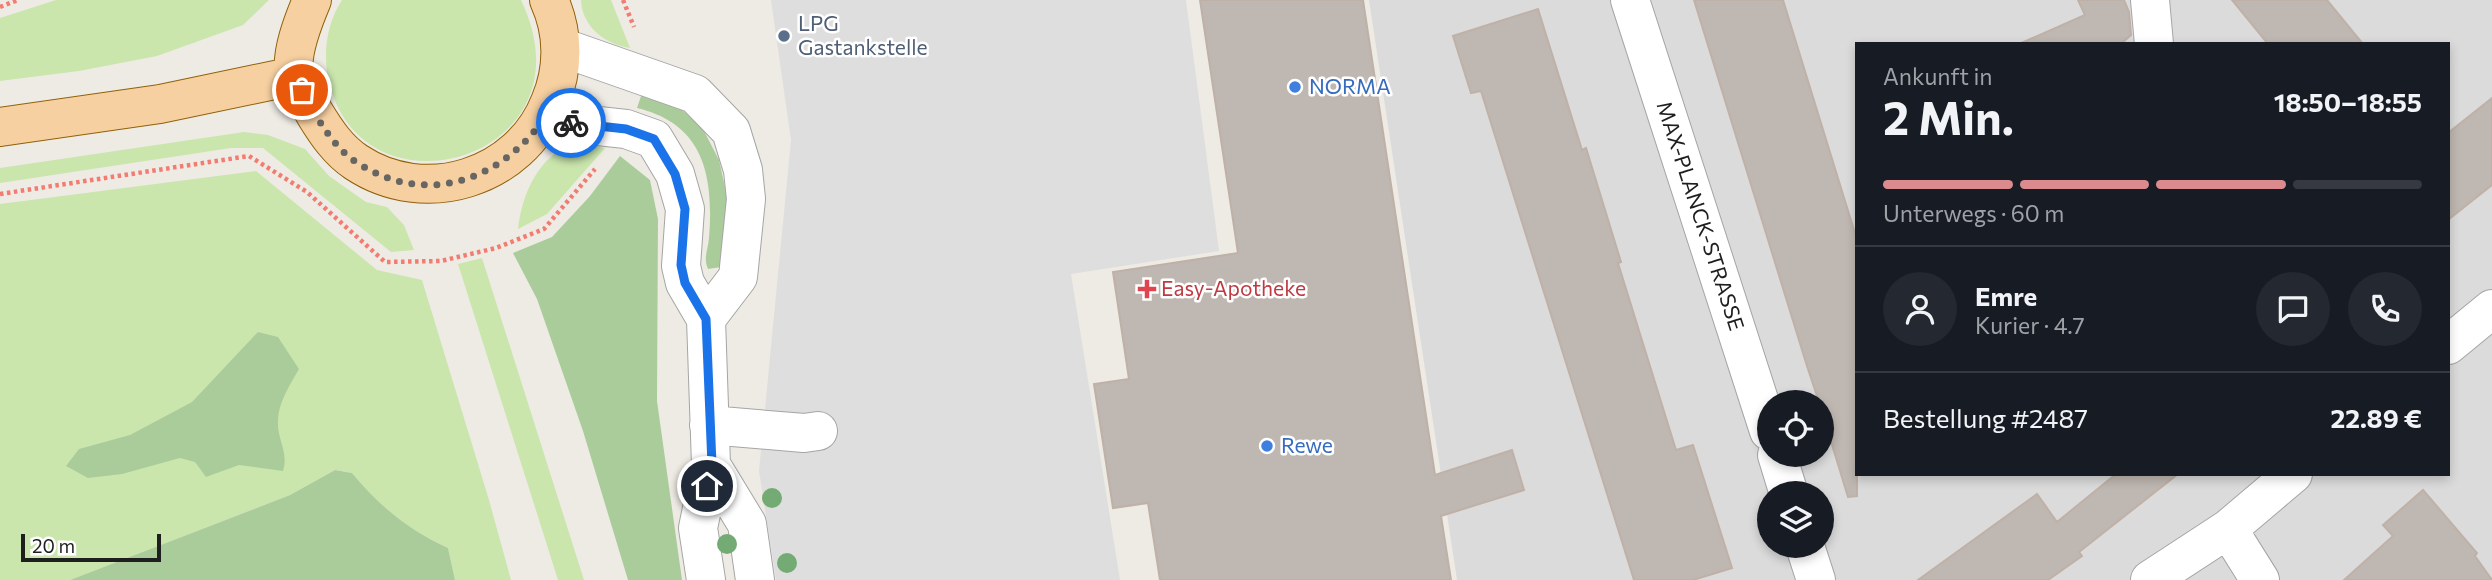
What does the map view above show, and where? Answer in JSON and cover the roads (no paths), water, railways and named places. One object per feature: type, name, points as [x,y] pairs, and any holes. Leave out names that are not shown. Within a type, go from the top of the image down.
[{"type":"main road","points":[[312,0],[299,29],[294,76],[329,136],[356,162],[397,180],[421,185],[445,184],[483,174],[508,160],[528,141],[543,120],[559,81],[561,47],[555,14],[549,0]]},
{"type":"main road","points":[[0,127],[160,104],[294,76]]},
{"type":"street","name":"MAX-PLANCK-STRASSE","points":[[1630,0],[1757,395]]},
{"type":"street","points":[[2150,0],[2154,42]]},
{"type":"street","points":[[561,47],[695,94],[731,131],[743,170],[746,199],[738,276],[706,319]]},
{"type":"street","points":[[543,120],[626,129],[654,139],[675,174],[685,209],[681,265],[685,283],[706,319],[712,465],[698,528],[706,580]]},
{"type":"street","points":[[2450,343],[2492,309]]},
{"type":"street","points":[[709,425],[804,433],[818,431]]},
{"type":"street","points":[[712,465],[747,524],[755,580]]},
{"type":"street","points":[[2150,580],[2228,529],[2291,476]]},
{"type":"street","points":[[2228,529],[2260,580]]},
{"type":"street","points":[[1809,558],[1816,580]]},
{"type":"place","name":"LPG Gastankstelle","points":[[784,36]]},
{"type":"place","name":"NORMA","points":[[1295,87]]},
{"type":"place","name":"Easy-Apotheke","points":[[1147,289]]},
{"type":"place","name":"Rewe","points":[[1267,446]]}]
